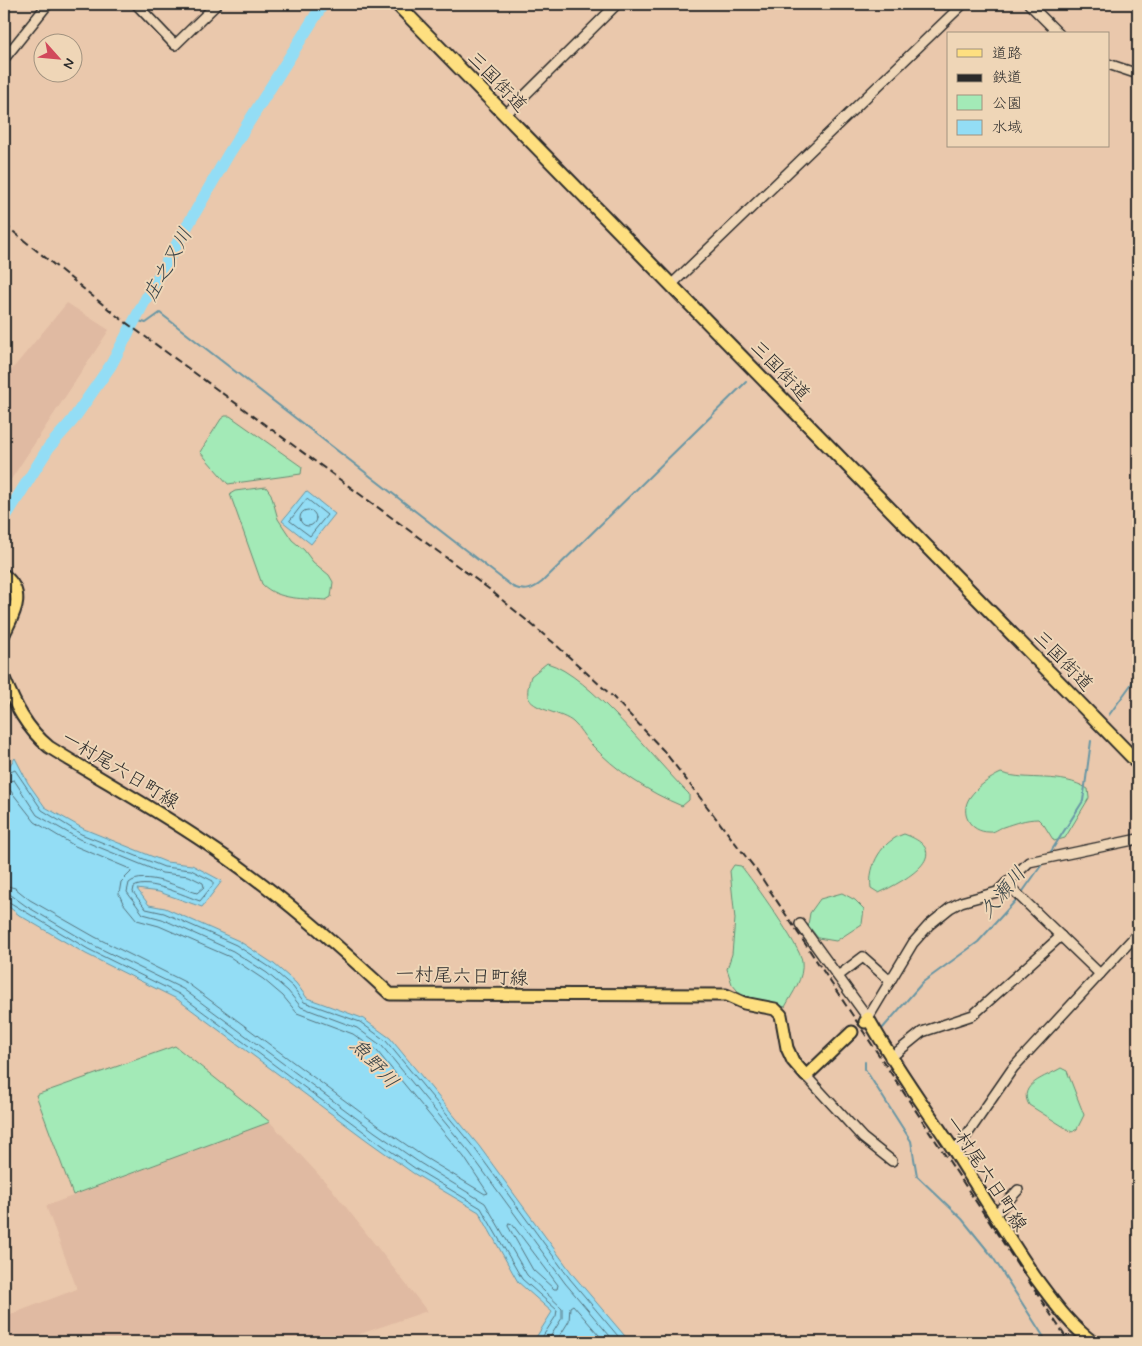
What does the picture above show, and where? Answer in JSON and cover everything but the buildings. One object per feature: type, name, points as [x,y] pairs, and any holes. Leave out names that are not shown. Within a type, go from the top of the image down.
[{"type":"highway","name":"三国街道","points":[[397,4],[1138,763]]},
{"type":"main road","points":[[4,576],[10,580],[16,593],[18,606],[4,634]]},
{"type":"main road","name":"一村尾六日町線","points":[[4,678],[22,718],[33,734],[49,747],[173,821],[262,883],[303,915],[390,994],[726,995],[744,1002],[774,1009],[782,1015],[788,1048],[793,1061],[806,1076]]},
{"type":"main road","name":"一村尾六日町線","points":[[866,1020],[1054,1304],[1069,1322],[1093,1342]]},
{"type":"main road","points":[[806,1076],[852,1032]]},
{"type":"street","points":[[4,59],[48,4]]},
{"type":"street","points":[[136,4],[175,45],[217,4]]},
{"type":"street","points":[[505,115],[617,4]]},
{"type":"street","points":[[671,285],[963,4]]},
{"type":"street","points":[[1029,4],[1058,32]]},
{"type":"street","points":[[1110,65],[1138,74]]},
{"type":"street","points":[[800,924],[838,976],[866,1020],[913,943],[929,925],[961,902],[997,892],[1023,866],[1038,860],[1138,838]]},
{"type":"street","points":[[1006,883],[1100,974]]},
{"type":"street","points":[[955,1152],[1013,1068],[1138,934]]},
{"type":"street","points":[[890,1058],[922,1032],[973,1015],[1061,936]]},
{"type":"street","points":[[838,976],[863,957],[890,981]]},
{"type":"street","points":[[806,1076],[864,1138],[892,1161]]},
{"type":"street","points":[[994,1216],[1018,1190]]},
{"type":"shaded area","points":[[67,303],[109,330],[4,490],[4,379]]},
{"type":"shaded area","points":[[270,1122],[331,1188],[427,1311],[337,1342],[4,1342],[4,1317],[77,1289],[46,1206]]},
{"type":"green space","points":[[225,416],[230,416],[302,467],[301,474],[228,484],[200,452],[221,419]]},
{"type":"green space","points":[[266,487],[271,494],[278,519],[292,540],[304,550],[313,562],[329,575],[333,582],[331,597],[326,600],[284,596],[262,584],[230,494],[235,491]]},
{"type":"green space","points":[[547,663],[564,671],[602,701],[689,794],[689,800],[682,806],[633,780],[600,753],[573,722],[532,703],[528,693],[531,676]]},
{"type":"green space","points":[[1001,773],[1012,776],[1056,779],[1078,784],[1088,789],[1089,798],[1065,838],[1054,841],[1038,819],[1016,823],[993,832],[976,829],[968,821],[966,815],[967,803],[980,786]]},
{"type":"green space","points":[[904,834],[919,841],[926,850],[926,858],[921,866],[912,874],[879,893],[871,888],[874,863],[889,842]]},
{"type":"green space","points":[[734,865],[741,866],[755,884],[800,954],[802,961],[801,974],[785,1007],[741,995],[732,984],[727,969],[732,954],[735,919],[730,871]]},
{"type":"green space","points":[[842,893],[855,900],[864,909],[862,924],[836,941],[818,938],[808,925],[810,913],[820,899]]},
{"type":"green space","points":[[175,1046],[270,1122],[73,1195],[36,1095]]},
{"type":"green space","points":[[1061,1068],[1067,1071],[1084,1115],[1077,1129],[1072,1132],[1029,1105],[1026,1098],[1030,1086]]},
{"type":"water","points":[[306,491],[335,514],[311,544],[282,521]]},
{"type":"water","name":"魚野川","points":[[15,758],[28,783],[45,807],[84,829],[166,862],[192,865],[222,881],[202,907],[159,892],[137,889],[149,905],[165,908],[239,941],[274,964],[296,983],[307,998],[362,1018],[390,1038],[479,1146],[574,1276],[630,1342],[528,1342],[535,1339],[552,1312],[518,1282],[479,1212],[413,1173],[177,999],[86,954],[19,915],[4,903],[4,773]]},
{"type":"waterway","name":"庄之又川","points":[[4,519],[49,447],[72,421],[111,365],[150,291],[228,155],[323,4]]},
{"type":"waterway","points":[[135,320],[146,323],[160,313],[513,587],[525,590],[535,587],[542,582],[746,382]]},
{"type":"waterway","name":"久瀬川","points":[[1109,715],[1138,675]]},
{"type":"waterway","name":"久瀬川","points":[[1050,853],[1083,801],[1091,741]]},
{"type":"waterway","name":"久瀬川","points":[[1021,894],[1043,863]]},
{"type":"waterway","name":"久瀬川","points":[[882,1029],[923,982],[978,942],[1018,898]]},
{"type":"waterway","name":"久瀬川","points":[[865,1062],[865,1069],[911,1141],[917,1176],[962,1219],[992,1256],[1047,1342]]},
{"type":"railway","points":[[4,224],[117,316],[489,589],[555,644],[612,696],[664,751],[757,871],[1069,1342]]}]
